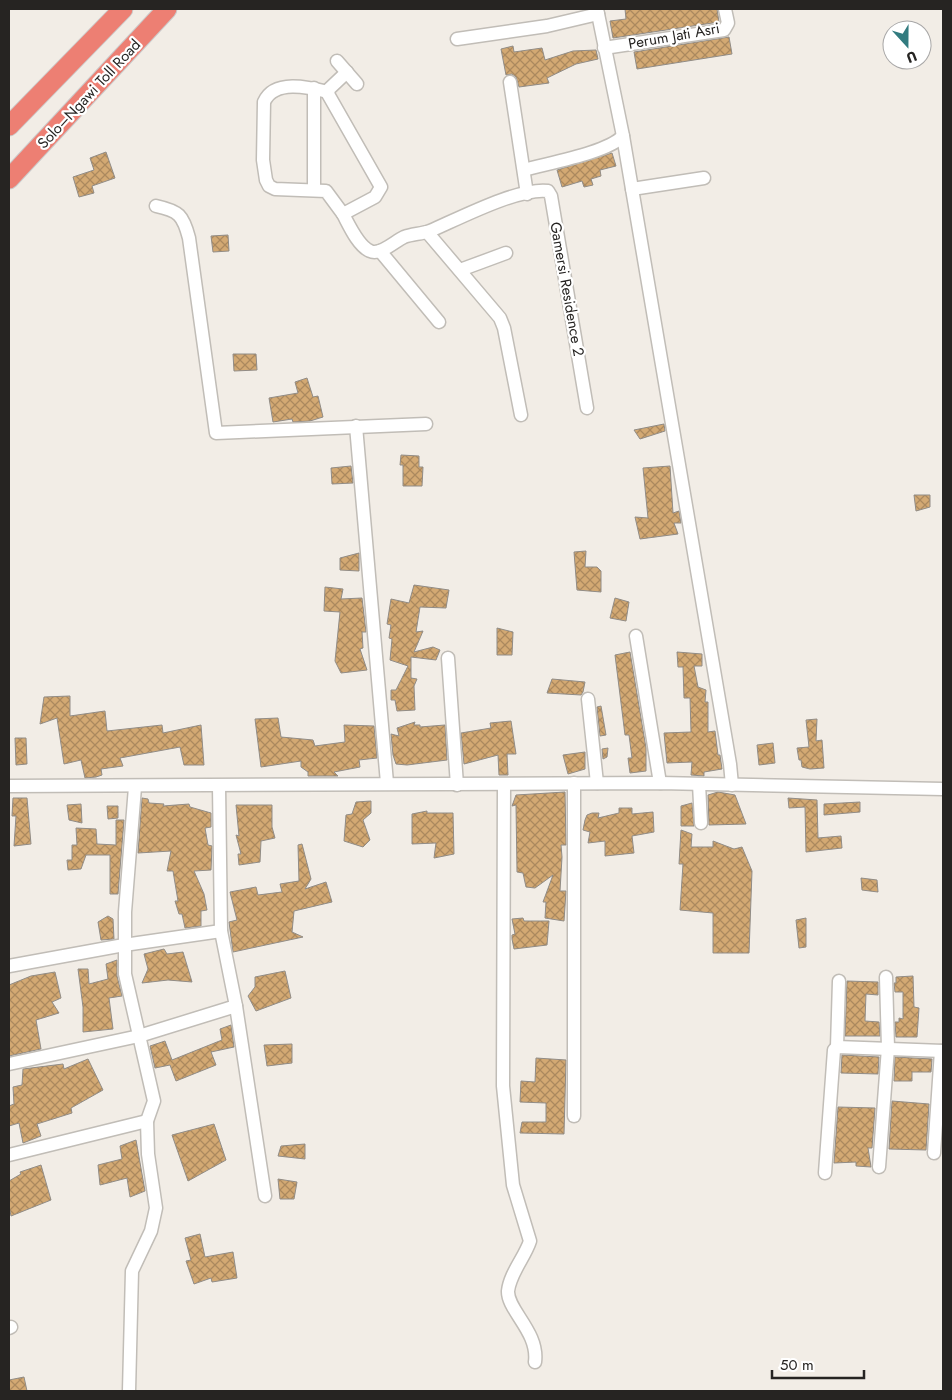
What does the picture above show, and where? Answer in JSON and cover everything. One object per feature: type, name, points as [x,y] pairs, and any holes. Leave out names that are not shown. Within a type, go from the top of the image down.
[{"type":"highway","points":[[9,126],[123,9]]},
{"type":"highway","name":"Solo–Ngawi Toll Road","points":[[9,179],[168,9]]},
{"type":"street","name":"Perum Jati Asri","points":[[604,48],[724,30],[728,23],[725,9]]},
{"type":"street","points":[[457,39],[547,26],[598,11],[623,136],[730,764],[732,785]]},
{"type":"street","points":[[337,61],[357,84]]},
{"type":"street","points":[[328,92],[334,83],[347,72]]},
{"type":"street","points":[[510,82],[527,194]]},
{"type":"street","points":[[328,92],[314,88],[286,88],[267,94],[264,102],[263,160],[266,180],[269,186],[283,191],[314,189],[326,191],[332,195],[365,247],[371,252],[380,251],[439,322]]},
{"type":"street","points":[[314,88],[314,189]]},
{"type":"street","points":[[328,92],[333,105],[381,187],[375,197],[343,214]]},
{"type":"street","points":[[524,170],[596,150],[619,141],[623,136]]},
{"type":"street","points":[[632,189],[704,178]]},
{"type":"street","name":"Gamersi Residence 2","points":[[380,251],[407,236],[427,232],[495,204],[542,190],[548,191],[551,196],[587,408]]},
{"type":"street","points":[[156,206],[174,210],[181,216],[187,230],[216,433],[426,424]]},
{"type":"street","points":[[427,232],[500,318],[504,328],[521,415]]},
{"type":"street","points":[[460,270],[506,253]]},
{"type":"street","points":[[356,426],[387,783]]},
{"type":"street","points":[[636,636],[660,783]]},
{"type":"street","points":[[448,658],[457,785]]},
{"type":"street","points":[[588,699],[597,783]]},
{"type":"street","points":[[9,786],[135,787],[387,783],[504,785],[660,783],[943,789]]},
{"type":"street","points":[[574,783],[574,1116]]},
{"type":"street","points":[[699,784],[701,823]]},
{"type":"street","points":[[504,785],[503,1086],[513,1185],[530,1241],[510,1282],[508,1296],[533,1340],[536,1353],[535,1362]]},
{"type":"street","points":[[219,786],[221,931],[236,1006],[265,1196]]},
{"type":"street","points":[[129,1391],[132,1271],[151,1231],[156,1208],[148,1154],[148,1122],[154,1101],[125,974],[125,912],[135,787]]},
{"type":"street","points":[[9,966],[124,945],[221,931]]},
{"type":"street","points":[[879,1167],[888,1048],[886,977]]},
{"type":"street","points":[[825,1173],[832,1055],[837,1047],[839,981]]},
{"type":"street","points":[[9,1064],[139,1036],[236,1006]]},
{"type":"street","points":[[837,1047],[942,1051],[934,1153]]},
{"type":"street","points":[[9,1155],[148,1122]]},
{"type":"building","points":[[625,9],[717,9],[719,22],[613,38],[610,21],[626,19]]},
{"type":"building","points":[[729,37],[732,54],[637,69],[634,52]]},
{"type":"building","points":[[513,46],[514,52],[542,48],[545,60],[573,51],[596,50],[598,59],[576,64],[547,78],[549,83],[519,87],[516,77],[512,74],[506,75],[501,49]]},
{"type":"building","points":[[106,152],[115,178],[92,186],[94,193],[79,197],[73,177],[94,170],[90,158]]},
{"type":"building","points":[[612,153],[616,166],[600,170],[601,176],[591,179],[593,185],[584,187],[582,181],[562,187],[557,170]]},
{"type":"building","points":[[228,235],[229,251],[213,252],[211,236]]},
{"type":"building","points":[[233,354],[256,354],[257,370],[234,371]]},
{"type":"building","points":[[307,378],[313,397],[318,396],[323,417],[310,421],[293,422],[292,419],[273,422],[269,398],[298,393],[295,382]]},
{"type":"building","points":[[664,424],[665,431],[640,439],[634,430]]},
{"type":"building","points":[[401,455],[419,456],[419,467],[423,467],[422,486],[403,486],[403,465],[400,465]]},
{"type":"building","points":[[351,466],[353,483],[332,484],[331,468]]},
{"type":"building","points":[[670,466],[673,513],[679,511],[681,523],[674,523],[678,534],[640,539],[635,517],[648,518],[643,468]]},
{"type":"building","points":[[914,495],[930,495],[930,507],[916,511]]},
{"type":"building","points":[[586,551],[585,567],[597,567],[601,571],[601,592],[577,590],[574,552]]},
{"type":"building","points":[[359,553],[359,571],[340,570],[340,558]]},
{"type":"building","points":[[414,585],[449,590],[446,608],[420,607],[416,632],[423,631],[414,652],[433,647],[440,650],[436,660],[411,657],[411,678],[417,679],[414,686],[415,710],[397,711],[395,700],[391,700],[391,690],[396,690],[408,666],[390,660],[392,639],[389,638],[391,625],[387,624],[391,599],[409,603]]},
{"type":"building","points":[[325,587],[343,589],[341,599],[362,598],[366,632],[362,632],[363,648],[360,649],[367,670],[341,673],[335,661],[340,612],[324,611]]},
{"type":"building","points":[[615,598],[629,602],[626,621],[610,618]]},
{"type":"building","points":[[497,628],[513,632],[512,655],[497,655]]},
{"type":"building","points":[[630,652],[646,748],[646,771],[630,773],[628,758],[632,758],[629,735],[625,735],[615,655]]},
{"type":"building","points":[[677,652],[702,654],[702,666],[694,666],[698,687],[706,690],[705,702],[708,702],[708,732],[715,731],[722,769],[704,772],[704,776],[691,775],[692,762],[667,763],[664,733],[691,732],[690,698],[684,698],[683,667],[678,667]]},
{"type":"building","points":[[552,679],[585,682],[583,692],[581,695],[547,693]]},
{"type":"building","points":[[70,696],[70,716],[105,711],[107,731],[162,725],[163,733],[201,725],[204,765],[184,765],[180,747],[120,758],[123,766],[101,769],[102,775],[85,778],[81,760],[64,764],[57,718],[40,724],[44,697]]},
{"type":"building","points":[[601,706],[606,735],[600,736],[597,707]]},
{"type":"building","points":[[278,718],[281,737],[313,740],[315,746],[345,742],[344,725],[374,726],[377,758],[359,760],[360,767],[334,772],[338,776],[308,776],[308,772],[301,767],[301,761],[261,767],[255,719]]},
{"type":"building","points":[[817,719],[816,741],[822,740],[824,768],[810,769],[802,767],[797,748],[809,747],[806,720]]},
{"type":"building","points":[[511,721],[516,754],[507,754],[508,775],[499,775],[498,755],[464,764],[461,733],[491,728],[490,723]]},
{"type":"building","points":[[415,722],[414,725],[420,725],[420,727],[445,725],[447,760],[407,765],[396,764],[391,734],[399,736],[397,728]]},
{"type":"building","points":[[15,738],[26,738],[27,764],[16,765]]},
{"type":"building","points":[[773,743],[775,763],[759,765],[757,745]]},
{"type":"building","points":[[608,748],[607,757],[603,759],[602,749]]},
{"type":"building","points":[[585,752],[585,769],[568,774],[563,755]]},
{"type":"building","points":[[565,792],[566,845],[561,845],[560,891],[566,891],[564,921],[545,918],[546,902],[543,902],[553,875],[535,888],[526,887],[523,873],[517,872],[516,805],[512,806],[516,795]]},
{"type":"building","points":[[718,792],[735,795],[746,824],[709,825],[708,795]]},
{"type":"building","points":[[13,798],[27,798],[31,844],[14,846],[16,816],[12,816]]},
{"type":"building","points":[[142,798],[148,799],[149,803],[164,804],[163,806],[189,804],[190,807],[211,813],[211,827],[205,828],[208,845],[212,846],[211,870],[194,871],[204,894],[207,910],[201,911],[201,926],[185,928],[182,914],[179,914],[175,901],[178,901],[173,871],[167,871],[171,851],[138,853]]},
{"type":"building","points":[[788,798],[817,800],[818,838],[841,836],[842,848],[806,852],[805,807],[789,808]]},
{"type":"building","points":[[371,801],[371,813],[363,820],[370,840],[363,847],[344,841],[346,815],[352,814],[356,802]]},
{"type":"building","points":[[860,802],[860,812],[824,815],[824,804]]},
{"type":"building","points":[[692,803],[694,826],[681,826],[681,806]]},
{"type":"building","points":[[81,804],[82,823],[69,820],[67,805]]},
{"type":"building","points":[[236,805],[272,805],[272,827],[275,838],[261,841],[260,862],[239,865],[238,854],[241,854],[236,835],[239,836]]},
{"type":"building","points":[[107,806],[118,806],[118,818],[108,819]]},
{"type":"building","points":[[619,808],[632,808],[632,814],[653,812],[654,832],[632,836],[634,853],[605,856],[605,841],[588,843],[590,832],[583,830],[585,820],[587,815],[592,813],[599,813],[598,818],[619,813]]},
{"type":"building","points":[[427,811],[427,813],[453,813],[454,854],[434,858],[436,843],[412,844],[412,814]]},
{"type":"building","points":[[116,820],[124,820],[118,894],[110,894],[110,855],[86,855],[81,869],[68,870],[67,860],[72,860],[72,845],[77,845],[76,828],[96,829],[97,844],[116,845]]},
{"type":"building","points":[[681,830],[692,834],[691,847],[713,847],[713,841],[734,849],[742,847],[752,871],[749,953],[713,953],[713,913],[680,910],[683,864],[679,864]]},
{"type":"building","points":[[302,844],[311,879],[305,889],[326,882],[332,902],[294,911],[292,932],[303,937],[233,952],[229,922],[237,920],[230,892],[256,887],[258,895],[282,892],[280,884],[299,881],[298,845]]},
{"type":"building","points":[[861,878],[877,880],[878,892],[862,890]]},
{"type":"building","points":[[108,916],[113,919],[114,939],[101,940],[98,922]]},
{"type":"building","points":[[523,918],[524,921],[549,921],[547,945],[514,949],[512,935],[515,934],[512,919]]},
{"type":"building","points":[[806,918],[806,947],[799,948],[796,920]]},
{"type":"building","points":[[164,949],[167,954],[183,952],[192,982],[168,980],[142,983],[148,969],[144,954]]},
{"type":"building","points":[[117,960],[117,976],[122,996],[109,998],[113,1029],[83,1032],[83,1007],[78,969],[88,969],[89,984],[108,979],[106,964]]},
{"type":"building","points":[[285,971],[291,998],[256,1011],[248,996],[255,987],[255,977]]},
{"type":"building","points":[[55,972],[61,998],[52,1002],[59,1013],[36,1020],[41,1049],[9,1056],[9,985],[31,976]]},
{"type":"building","points":[[913,976],[914,1007],[919,1008],[917,1037],[896,1037],[895,1022],[899,1022],[899,1018],[903,1019],[903,992],[895,992],[894,983],[896,983],[896,977]]},
{"type":"building","points":[[847,981],[878,982],[878,995],[866,994],[865,1021],[879,1022],[880,1036],[845,1036]]},
{"type":"building","points":[[231,1025],[234,1047],[211,1052],[216,1065],[176,1081],[170,1065],[155,1068],[150,1046],[165,1041],[172,1060],[222,1040],[220,1029]]},
{"type":"building","points":[[292,1044],[292,1063],[267,1066],[264,1045]]},
{"type":"building","points":[[842,1055],[879,1057],[878,1074],[841,1073]]},
{"type":"building","points":[[895,1057],[932,1059],[931,1072],[912,1072],[912,1081],[894,1081]]},
{"type":"building","points":[[536,1058],[566,1060],[564,1134],[520,1133],[522,1122],[546,1122],[546,1103],[520,1102],[521,1081],[535,1082]]},
{"type":"building","points":[[88,1059],[103,1090],[71,1108],[72,1113],[37,1124],[41,1136],[23,1143],[19,1123],[9,1126],[9,1106],[14,1104],[13,1087],[22,1085],[23,1069],[63,1064],[64,1069]]},
{"type":"building","points":[[892,1101],[929,1104],[926,1150],[889,1149]]},
{"type":"building","points":[[838,1107],[875,1108],[872,1148],[868,1148],[871,1167],[856,1166],[856,1162],[834,1163]]},
{"type":"building","points":[[214,1124],[226,1160],[188,1181],[172,1135]]},
{"type":"building","points":[[136,1140],[145,1191],[130,1197],[127,1178],[100,1185],[98,1165],[122,1159],[120,1146]]},
{"type":"building","points":[[305,1144],[305,1159],[278,1156],[281,1146]]},
{"type":"building","points":[[41,1165],[51,1200],[11,1216],[9,1181],[21,1174],[20,1172]]},
{"type":"building","points":[[278,1179],[297,1182],[294,1199],[280,1199]]},
{"type":"building","points":[[200,1234],[205,1257],[233,1252],[237,1278],[212,1282],[211,1278],[194,1284],[186,1261],[191,1260],[185,1238]]},
{"type":"building","points":[[24,1377],[27,1391],[9,1391],[9,1380]]}]
